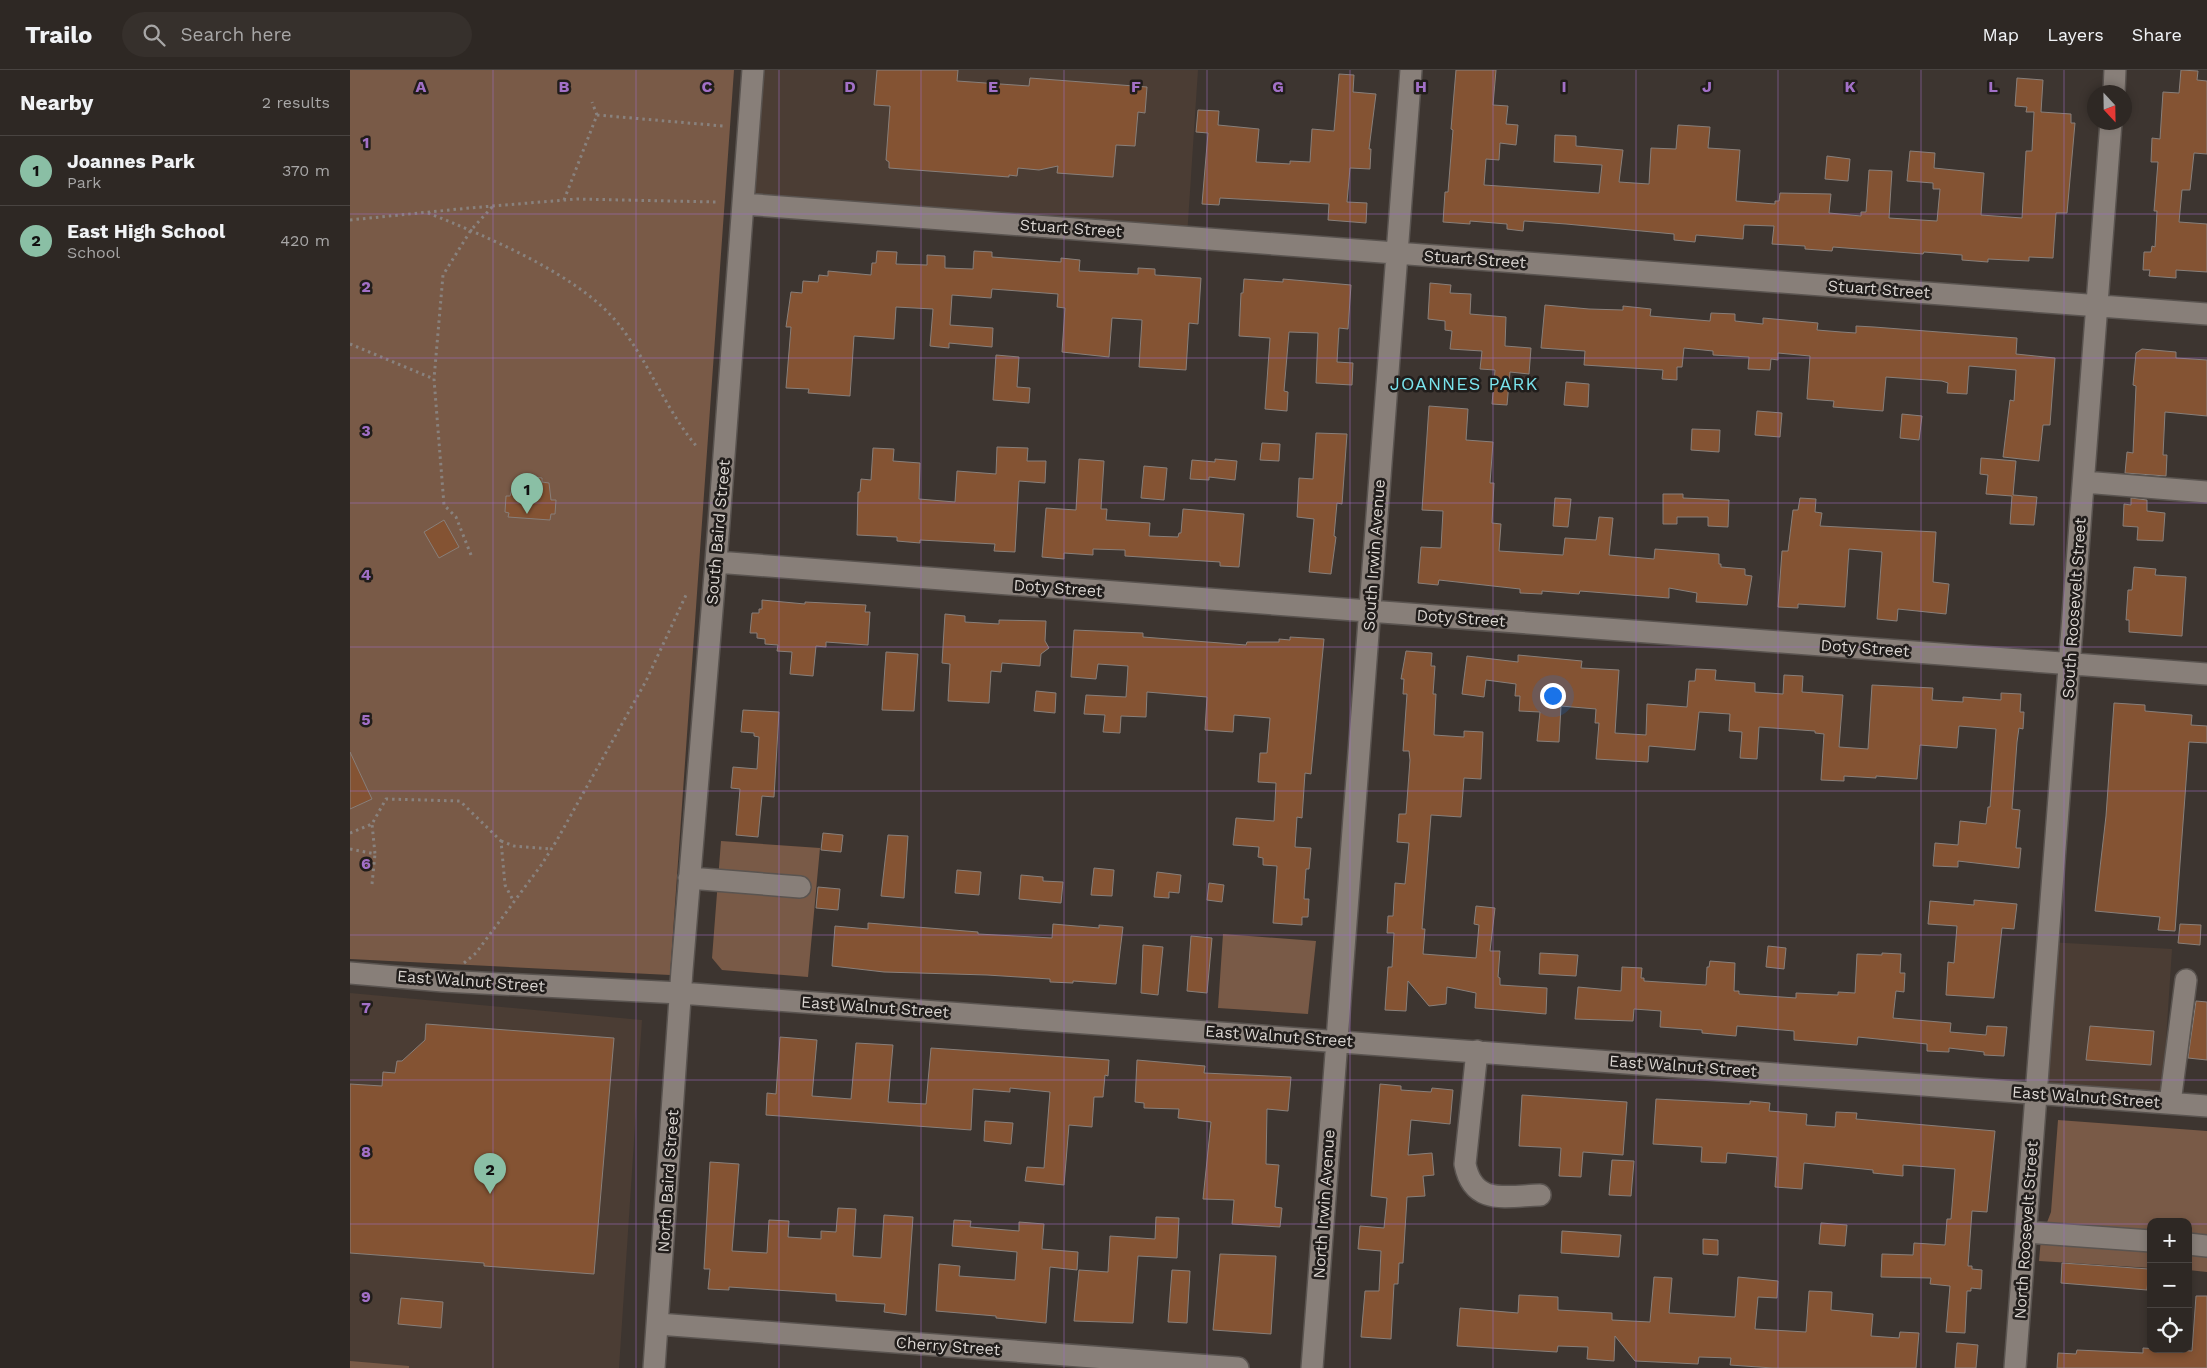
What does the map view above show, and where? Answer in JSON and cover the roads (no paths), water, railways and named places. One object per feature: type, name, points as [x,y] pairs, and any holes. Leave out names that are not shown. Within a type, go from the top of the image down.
[{"type":"street","name":"South Baird Street","points":[[680,993],[716,562],[753,70]]},
{"type":"street","name":"South Irwin Avenue","points":[[1337,1040],[1411,70]]},
{"type":"street","points":[[2115,85],[2116,70]]},
{"type":"street","name":"South Roosevelt Street","points":[[2036,1093],[2110,130]]},
{"type":"street","name":"Stuart Street","points":[[743,204],[2207,314]]},
{"type":"street","points":[[2084,482],[2207,492]]},
{"type":"street","name":"Doty Street","points":[[716,562],[2207,674]]},
{"type":"street","points":[[689,878],[800,887]]},
{"type":"street","name":"East Walnut Street","points":[[350,973],[443,981],[680,993],[1337,1040],[2207,1106]]},
{"type":"street","points":[[2170,1103],[2186,980]]},
{"type":"street","name":"North Baird Street","points":[[654,1368],[680,993]]},
{"type":"street","name":"North Irwin Avenue","points":[[1312,1368],[1337,1040]]},
{"type":"street","points":[[1477,1051],[1465,1164],[1468,1178],[1476,1190],[1497,1196],[1540,1195]]},
{"type":"street","name":"North Roosevelt Street","points":[[2015,1368],[2036,1093]]},
{"type":"street","points":[[2026,1232],[2147,1241]]},
{"type":"street","points":[[2192,1244],[2207,1246]]},
{"type":"street","name":"Cherry Street","points":[[658,1324],[1238,1368]]},
{"type":"place","name":"Joannes Park","points":[[527,514]]},
{"type":"place","name":"East High School","points":[[490,1194]]},
{"type":"district","name":"JOANNES PARK","points":[[1464,383]]}]
